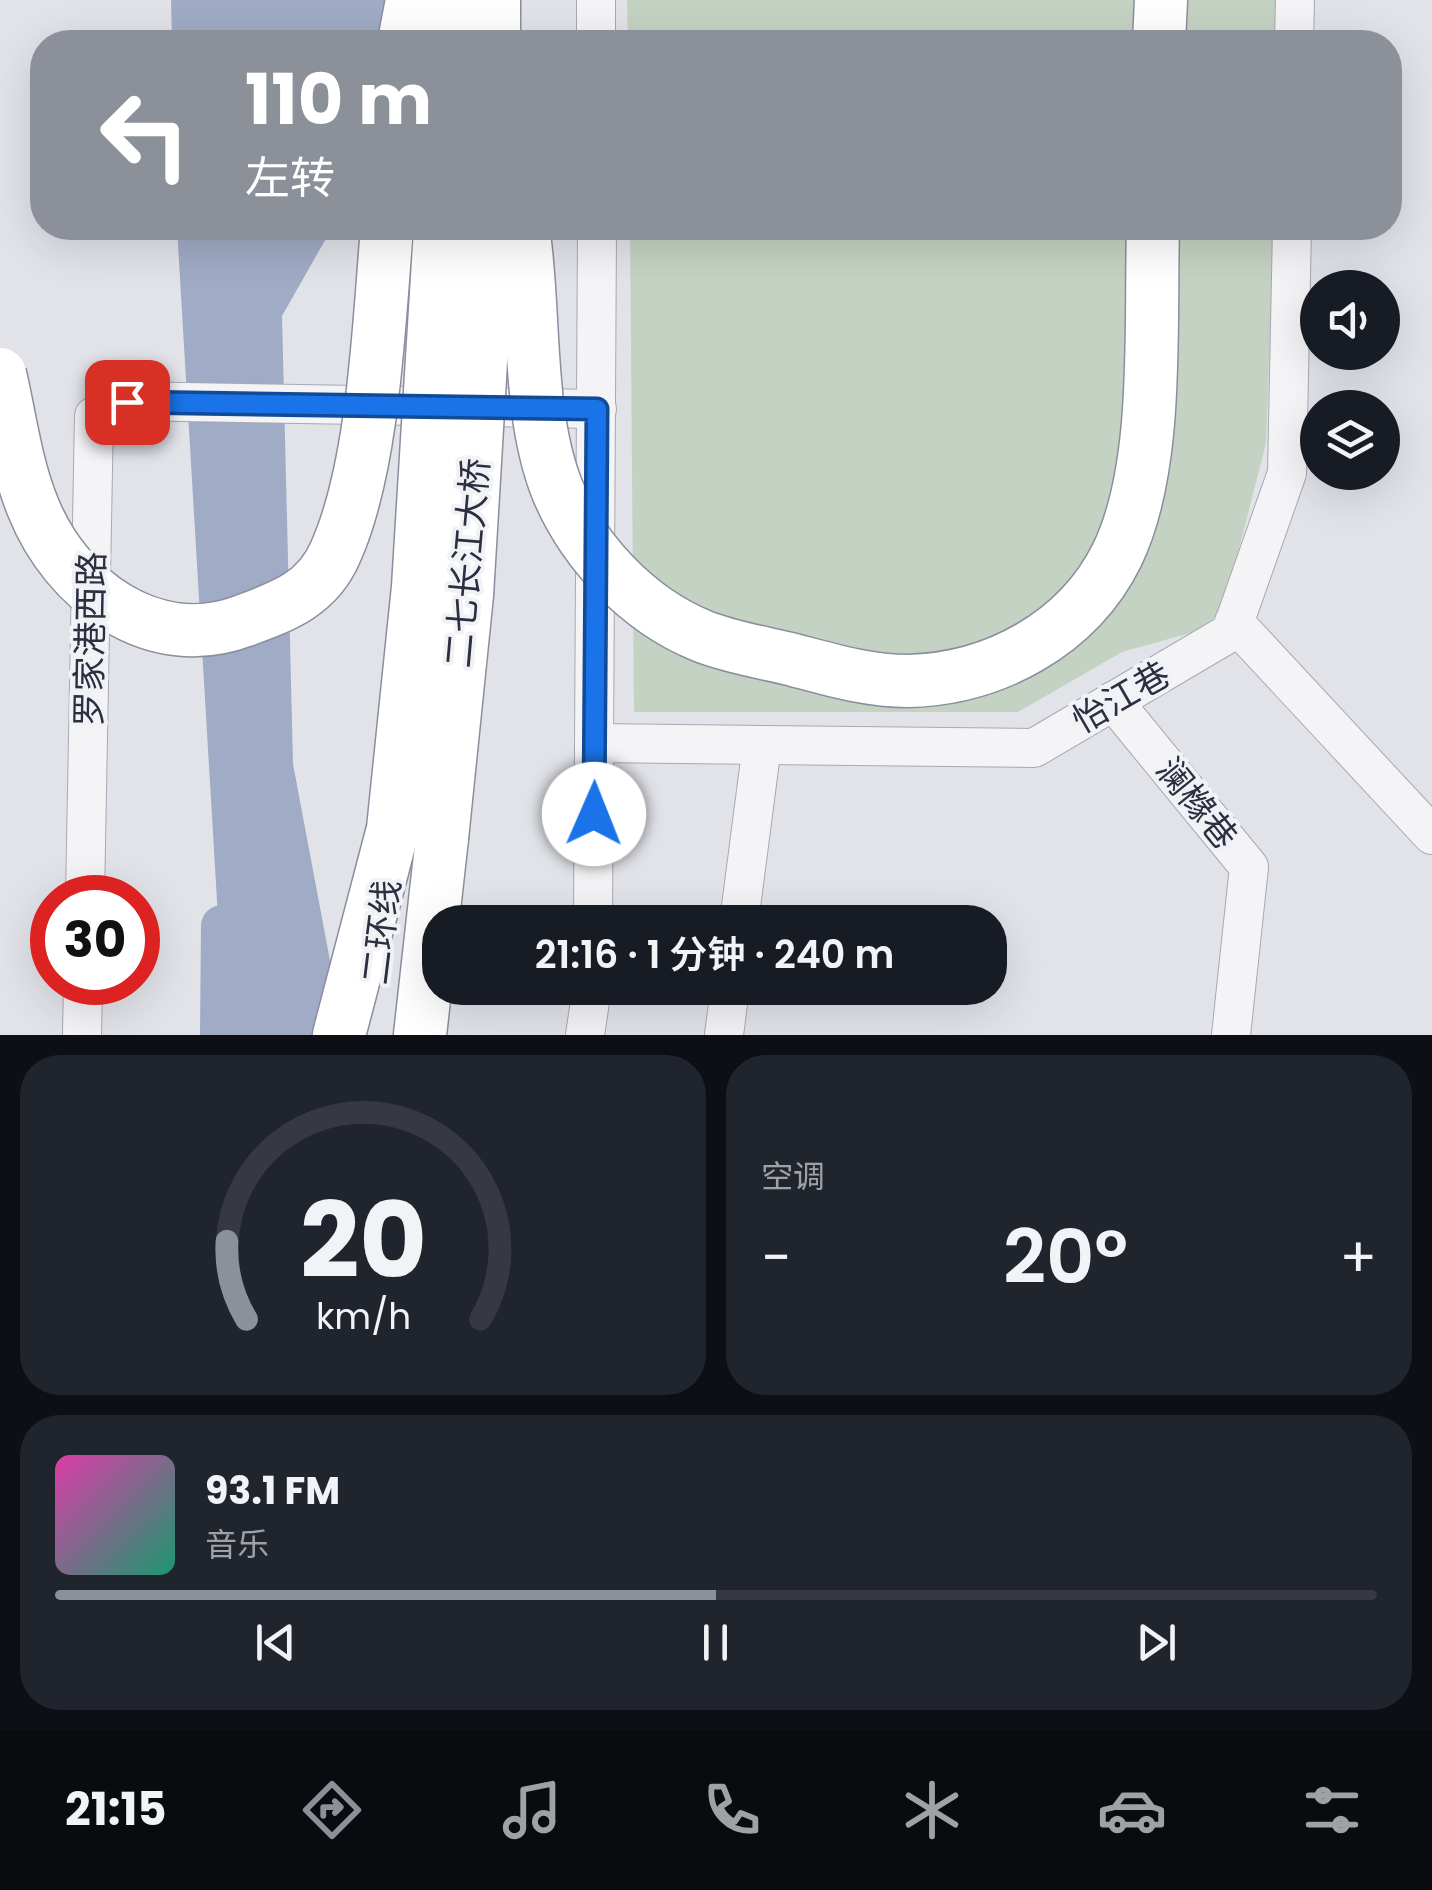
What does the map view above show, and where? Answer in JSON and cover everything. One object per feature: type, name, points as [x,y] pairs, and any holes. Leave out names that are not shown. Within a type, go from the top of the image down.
[{"type":"highway","points":[[406,30],[412,0]]},
{"type":"highway","points":[[442,0],[443,30]]},
{"type":"highway","points":[[494,0],[494,30]]},
{"type":"highway","points":[[1160,30],[1161,0]]},
{"type":"highway","points":[[0,374],[32,506],[64,566],[122,612],[160,628],[211,633],[300,598],[318,582],[336,551],[354,489],[374,375],[386,240]]},
{"type":"highway","name":"二七长江大桥","points":[[418,833],[418,587],[439,240]]},
{"type":"highway","name":"二七长江大桥","points":[[418,833],[467,595],[488,240]]},
{"type":"highway","points":[[525,240],[534,383],[557,488],[591,548],[626,588],[702,636],[857,676],[908,680],[968,674],[1011,659],[1056,630],[1087,601],[1116,557],[1134,512],[1145,453],[1153,240]]},
{"type":"highway","points":[[418,833],[441,905]]},
{"type":"highway","points":[[340,1035],[418,833]]},
{"type":"highway","name":"二环线","points":[[369,1035],[418,833]]},
{"type":"highway","name":"二环线","points":[[418,833],[420,1035]]},
{"type":"highway","points":[[452,1005],[454,1035]]},
{"type":"street","points":[[596,0],[596,30]]},
{"type":"street","points":[[1294,30],[1295,0]]},
{"type":"street","points":[[593,905],[597,240]]},
{"type":"street","points":[[1292,240],[1287,472],[1234,622],[1432,836]]},
{"type":"street","name":"罗家港西路","points":[[85,875],[94,416],[127,402],[597,409]]},
{"type":"street","name":"怡江巷","points":[[594,742],[1034,748],[1231,632],[1234,622]]},
{"type":"street","name":"澜橼巷","points":[[1113,701],[1249,867],[1231,1035]]},
{"type":"street","points":[[740,905],[762,745]]},
{"type":"street","points":[[82,1035],[83,1005]]},
{"type":"street","points":[[585,1035],[589,1005]]},
{"type":"street","points":[[724,1035],[728,1005]]},
{"type":"green space","points":[[627,0],[1279,0],[1278,30],[628,30]]},
{"type":"green space","points":[[630,240],[1274,240],[1266,443],[1223,612],[1194,632],[1122,652],[1018,712],[634,712]]},
{"type":"water","points":[[171,0],[430,0],[494,30],[172,30]]},
{"type":"water","points":[[178,240],[325,240],[282,316],[293,764],[344,1035],[225,1035]]},
{"type":"waterway","points":[[221,1035],[222,926]]},
{"type":"route","points":[[127,402],[597,409],[594,814]]}]
